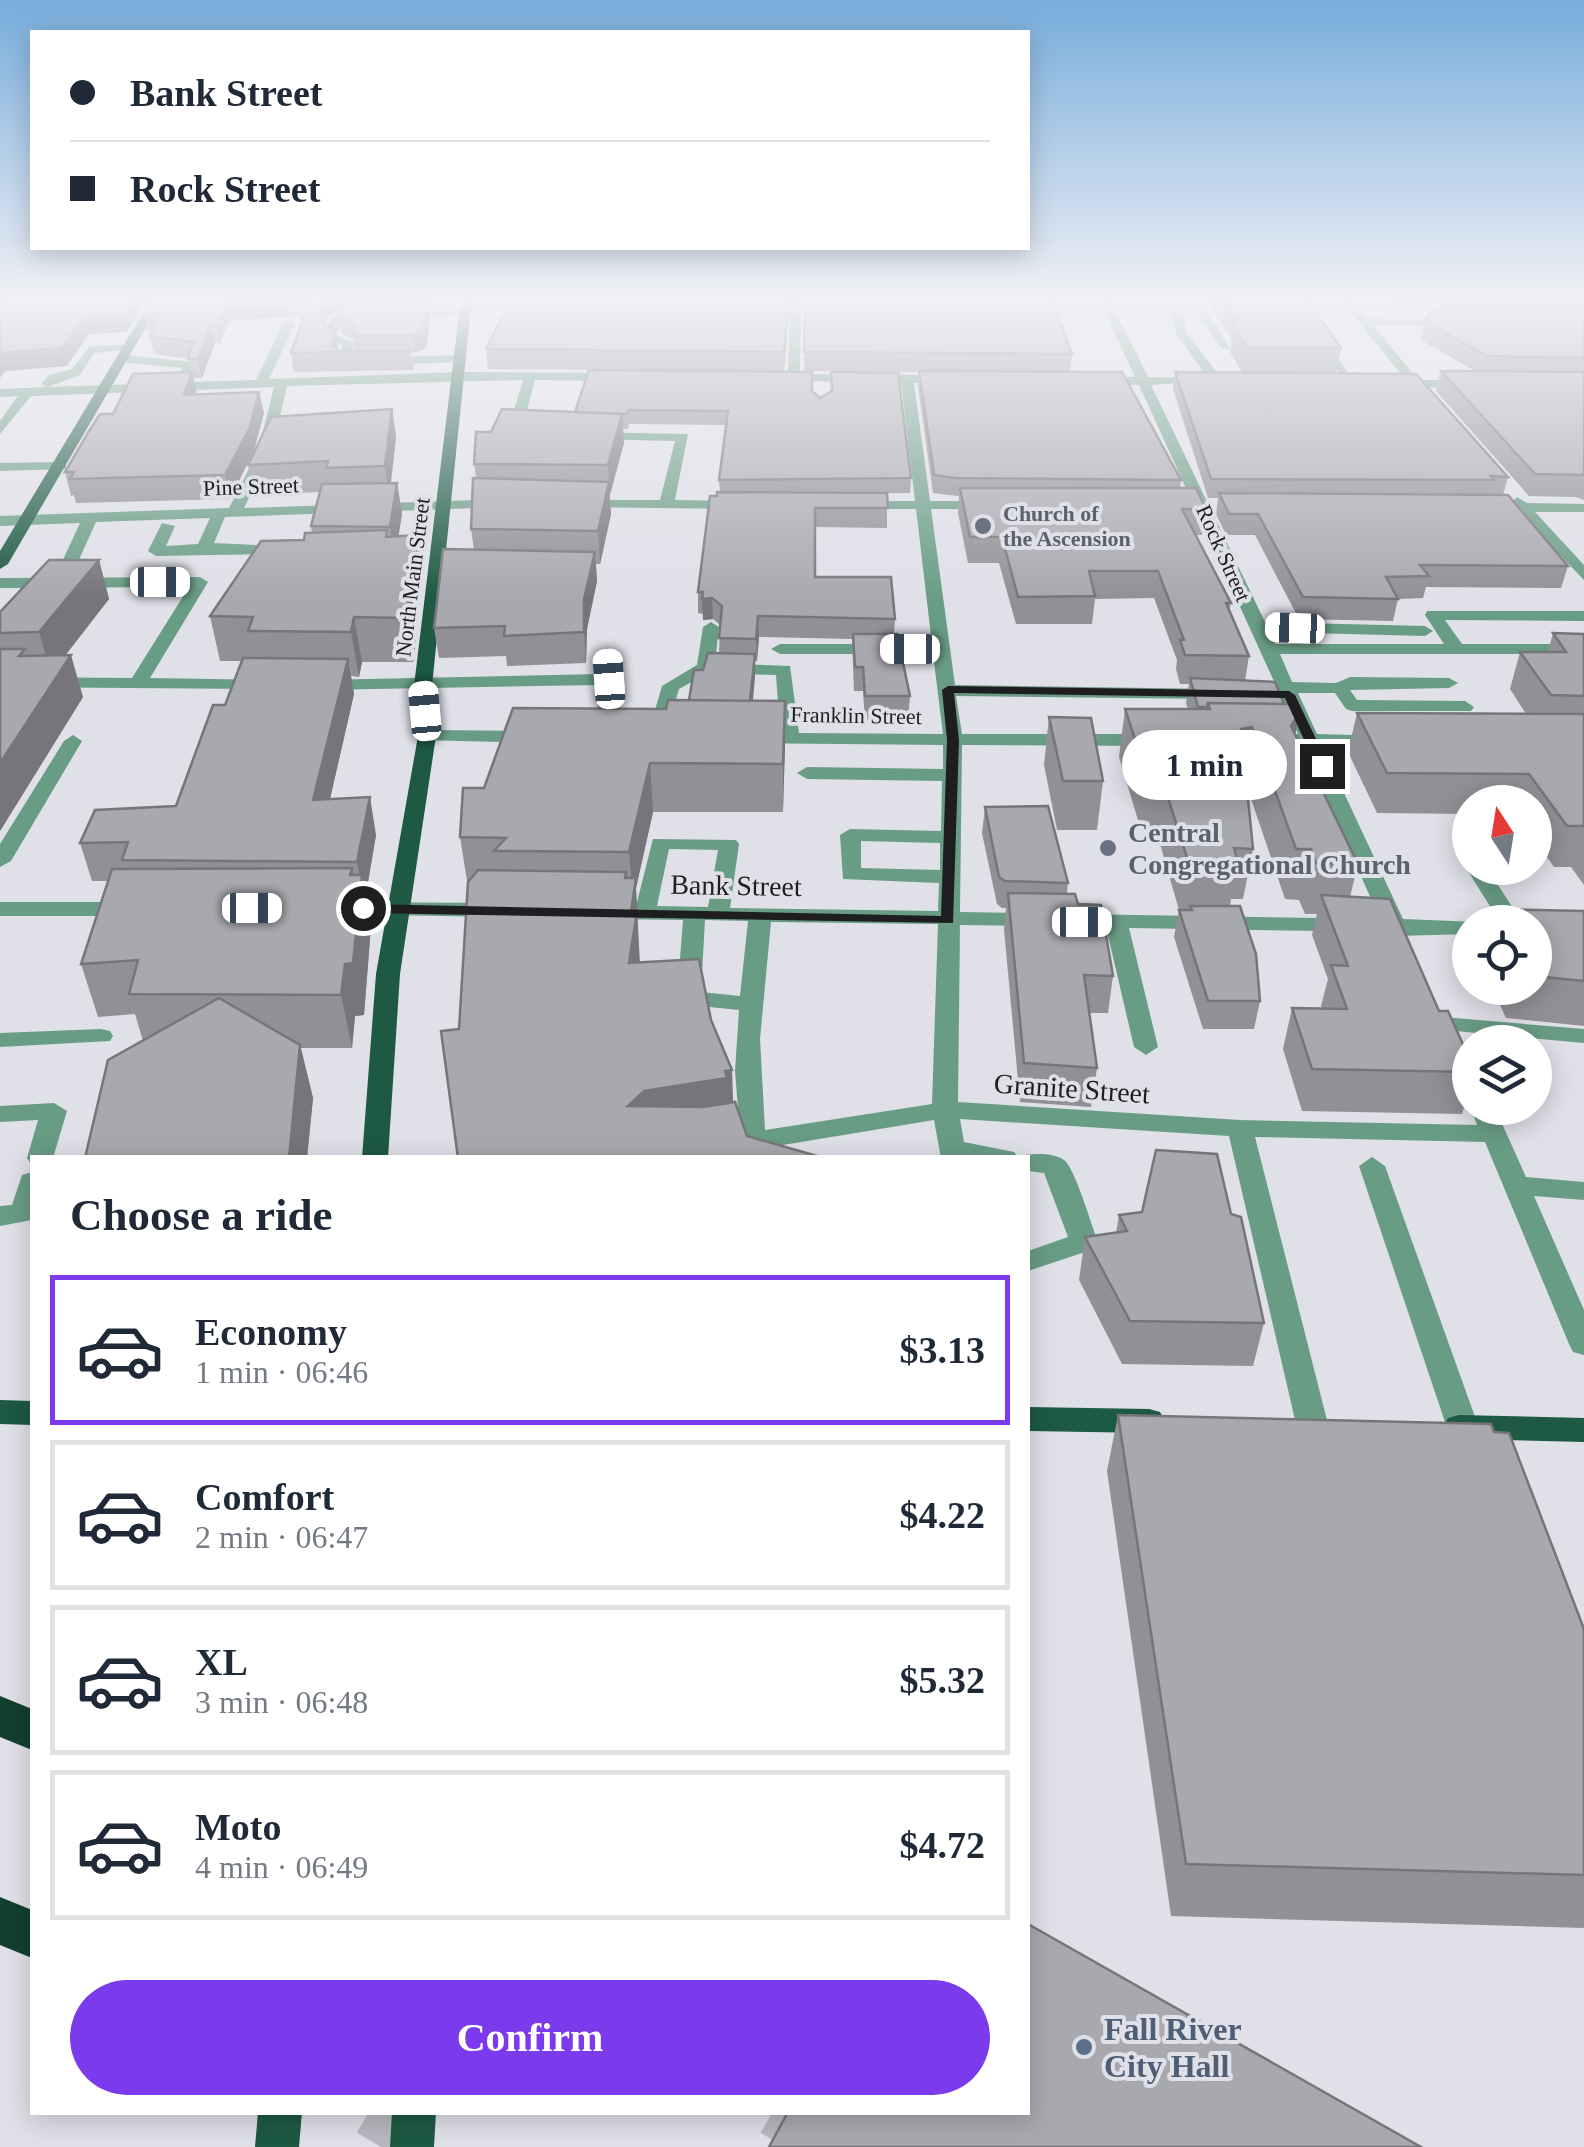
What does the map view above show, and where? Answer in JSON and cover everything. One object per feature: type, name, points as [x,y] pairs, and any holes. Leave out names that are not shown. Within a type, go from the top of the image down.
[{"type":"highway","points":[[0,1716],[30,1729]]},
{"type":"highway","points":[[0,1921],[30,1933]]},
{"type":"main road","points":[[0,564],[100,398]]},
{"type":"main road","name":"North Main Street","points":[[375,1155],[397,908],[427,736],[423,686],[449,571],[446,502],[458,398]]},
{"type":"main road","points":[[0,1412],[30,1413]]},
{"type":"main road","points":[[1030,1420],[1174,1421]]},
{"type":"main road","points":[[1272,1424],[1350,1425]]},
{"type":"main road","points":[[1426,1427],[1584,1430]]},
{"type":"main road","points":[[278,2147],[280,2115]]},
{"type":"main road","points":[[412,2147],[414,2115]]},
{"type":"street","points":[[0,430],[28,398]]},
{"type":"street","points":[[234,402],[235,398]]},
{"type":"street","points":[[204,548],[269,438],[278,398]]},
{"type":"street","points":[[524,398],[516,428],[549,434]]},
{"type":"street","points":[[910,398],[920,505],[953,741],[946,1110],[953,1153]]},
{"type":"street","name":"Rock Street","points":[[1151,398],[1268,649],[1282,692],[1311,740],[1398,933]]},
{"type":"street","points":[[1428,398],[1439,411]]},
{"type":"street","points":[[568,434],[683,437],[666,505]]},
{"type":"street","points":[[269,438],[287,437]]},
{"type":"street","points":[[0,467],[61,466]]},
{"type":"street","points":[[1510,494],[1584,575]]},
{"type":"street","name":"Pine Street","points":[[0,521],[446,502],[520,503]]},
{"type":"street","points":[[556,504],[764,505]]},
{"type":"street","points":[[842,505],[1014,506]]},
{"type":"street","points":[[1462,507],[1584,508]]},
{"type":"street","points":[[69,564],[91,516]]},
{"type":"street","points":[[280,521],[269,568],[288,570]]},
{"type":"street","points":[[167,526],[156,551],[272,549]]},
{"type":"street","points":[[0,583],[200,582],[137,684]]},
{"type":"street","points":[[1456,648],[1433,614],[1584,616]]},
{"type":"street","points":[[705,668],[711,626]]},
{"type":"street","points":[[1258,627],[1446,632]]},
{"type":"street","points":[[780,649],[942,649]]},
{"type":"street","points":[[1268,649],[1584,649]]},
{"type":"street","points":[[608,658],[609,679],[631,738],[671,686],[705,668],[784,670],[790,739]]},
{"type":"street","points":[[427,736],[609,679]]},
{"type":"street","points":[[0,682],[423,686],[515,709],[554,737]]},
{"type":"street","points":[[1282,692],[1340,688],[1350,682],[1450,684]]},
{"type":"street","points":[[1340,688],[1352,705],[1464,707]]},
{"type":"street","points":[[948,690],[1232,694]]},
{"type":"street","points":[[1440,706],[1454,730]]},
{"type":"street","name":"Franklin Street","points":[[733,738],[1172,740]]},
{"type":"street","points":[[1251,740],[1402,740]]},
{"type":"street","points":[[0,861],[73,741]]},
{"type":"street","points":[[807,773],[952,775]]},
{"type":"street","points":[[950,837],[850,835],[851,874],[950,876]]},
{"type":"street","points":[[644,913],[660,844],[729,844],[706,914],[689,998],[754,1004]]},
{"type":"street","points":[[0,908],[158,908]]},
{"type":"street","points":[[310,909],[530,911]]},
{"type":"street","name":"Bank Street","points":[[588,912],[1116,922],[1398,933],[1452,929]]},
{"type":"street","points":[[757,1149],[748,1091],[760,916]]},
{"type":"street","points":[[1116,922],[1146,1047]]},
{"type":"street","points":[[1452,1042],[1439,1016],[1504,1025]]},
{"type":"street","points":[[1552,1032],[1584,1036]]},
{"type":"street","points":[[0,1040],[102,1036]]},
{"type":"street","name":"Granite Street","points":[[701,1149],[757,1149],[946,1110],[1240,1128],[1495,1134]]},
{"type":"street","points":[[0,1114],[54,1111],[41,1155]]},
{"type":"street","points":[[1491,1125],[1584,1344]]},
{"type":"street","points":[[1240,1128],[1312,1424]]},
{"type":"street","points":[[1030,1162],[1055,1166],[1084,1242],[1030,1261]]},
{"type":"street","points":[[1372,1166],[1464,1428]]},
{"type":"street","points":[[1520,1186],[1584,1192]]},
{"type":"street","points":[[0,1216],[22,1213],[30,1187]]},
{"type":"building","points":[[121,398],[257,398],[250,427],[225,475],[70,479],[74,472],[65,472],[100,414],[113,414]]},
{"type":"building","points":[[580,398],[901,398],[911,478],[719,480],[728,411],[575,412]]},
{"type":"building","points":[[923,398],[1136,398],[1181,480],[956,478],[934,475]]},
{"type":"building","points":[[1184,398],[1438,398],[1508,477],[1491,476],[1494,480],[1211,479]]},
{"type":"building","points":[[1466,398],[1584,398],[1584,475],[1535,474]]},
{"type":"building","points":[[392,409],[385,466],[326,468],[328,461],[248,465],[271,417]]},
{"type":"building","points":[[502,409],[622,414],[608,465],[474,464],[476,432],[491,432]]},
{"type":"building","points":[[473,478],[609,482],[598,531],[471,529]]},
{"type":"building","points":[[397,483],[390,527],[311,526],[322,484]]},
{"type":"building","points":[[960,488],[1196,488],[1206,509],[1182,509],[1231,603],[1226,603],[1249,656],[1185,655],[1180,640],[1184,640],[1158,571],[1089,571],[1095,596],[1018,597],[1002,537],[970,537]]},
{"type":"building","points":[[717,492],[887,493],[888,508],[815,508],[815,577],[891,577],[895,619],[758,616],[756,639],[719,638],[722,606],[712,598],[702,599],[703,592],[698,592],[710,496],[717,496]]},
{"type":"building","points":[[1219,493],[1508,495],[1568,566],[1420,565],[1429,576],[1386,577],[1398,599],[1303,597],[1258,514],[1229,514]]},
{"type":"building","points":[[387,530],[386,537],[417,535],[406,618],[354,617],[351,632],[248,631],[253,617],[210,616],[261,541],[304,540],[305,533]]},
{"type":"building","points":[[443,549],[595,552],[584,599],[584,632],[504,636],[505,626],[434,628]]},
{"type":"building","points":[[49,560],[99,560],[39,632],[0,633],[0,612]]},
{"type":"building","points":[[1553,633],[1584,634],[1584,696],[1551,695],[1520,652],[1566,652]]},
{"type":"building","points":[[853,634],[897,634],[910,696],[865,696],[863,667],[855,667]]},
{"type":"building","points":[[0,649],[25,649],[19,656],[71,655],[0,763]]},
{"type":"building","points":[[708,653],[755,654],[750,701],[689,700],[694,670],[703,670]]},
{"type":"building","points":[[243,658],[348,659],[313,800],[370,797],[357,862],[122,860],[128,842],[80,843],[95,810],[176,806],[213,705],[225,705]]},
{"type":"building","points":[[1190,678],[1275,682],[1284,704],[1208,703],[1207,707],[1198,707]]},
{"type":"building","points":[[668,700],[785,701],[783,764],[650,763],[629,852],[494,851],[506,838],[460,837],[463,788],[484,788],[513,708],[666,709]]},
{"type":"building","points":[[1208,703],[1297,704],[1300,711],[1291,726],[1358,864],[1316,863],[1311,849],[1296,849],[1252,727],[1241,729],[1253,849],[1234,848],[1238,862],[1188,861],[1163,782],[1149,781],[1125,709],[1210,709]]},
{"type":"building","points":[[1357,713],[1584,714],[1584,826],[1567,826],[1552,805],[1552,785],[1537,785],[1529,774],[1387,773]]},
{"type":"building","points":[[1049,717],[1091,718],[1103,781],[1063,781]]},
{"type":"building","points":[[1048,806],[1068,883],[1005,881],[999,877],[985,807]]},
{"type":"building","points":[[352,868],[350,875],[362,875],[353,963],[345,964],[341,995],[129,994],[138,960],[81,964],[112,869]]},
{"type":"building","points":[[478,870],[626,872],[625,878],[636,878],[631,912],[637,912],[629,963],[699,959],[711,1020],[732,1070],[725,1071],[727,1078],[644,1091],[628,1106],[703,1107],[735,1102],[747,1136],[814,1155],[458,1155],[441,1031],[459,1029],[468,882]]},
{"type":"building","points":[[1008,893],[1075,894],[1078,904],[1101,905],[1113,976],[1084,975],[1097,1068],[1024,1063]]},
{"type":"building","points":[[1321,895],[1390,899],[1439,1011],[1448,1011],[1454,1025],[1452,1072],[1312,1069],[1292,1008],[1347,1009],[1331,965],[1348,966]]},
{"type":"building","points":[[1190,906],[1240,906],[1256,954],[1260,1001],[1208,1001],[1179,910],[1192,910]]},
{"type":"building","points":[[1552,910],[1584,911],[1584,981],[1552,978]]},
{"type":"building","points":[[219,998],[300,1045],[289,1155],[86,1155],[108,1060]]},
{"type":"building","points":[[1156,1150],[1217,1154],[1231,1214],[1241,1217],[1264,1323],[1130,1321],[1085,1237],[1127,1231],[1119,1215],[1142,1212]]},
{"type":"building","points":[[1118,1415],[1491,1424],[1494,1432],[1509,1433],[1584,1629],[1584,1875],[1186,1864]]},
{"type":"building","points":[[1030,1925],[1421,2147],[769,2147],[786,2115],[1030,2115]]},
{"type":"tunnel","points":[[374,2115],[428,2147]]},
{"type":"tunnel","points":[[778,2115],[831,2147]]},
{"type":"place","name":"Church of the Ascension","points":[[983,526]]},
{"type":"place","name":"Central Congregational Church","points":[[1108,848]]},
{"type":"place","name":"Fall River City Hall","points":[[1084,2047]]},
{"type":"route","points":[[363,908],[948,920],[953,740],[948,690],[1289,695],[1322,766]]}]
